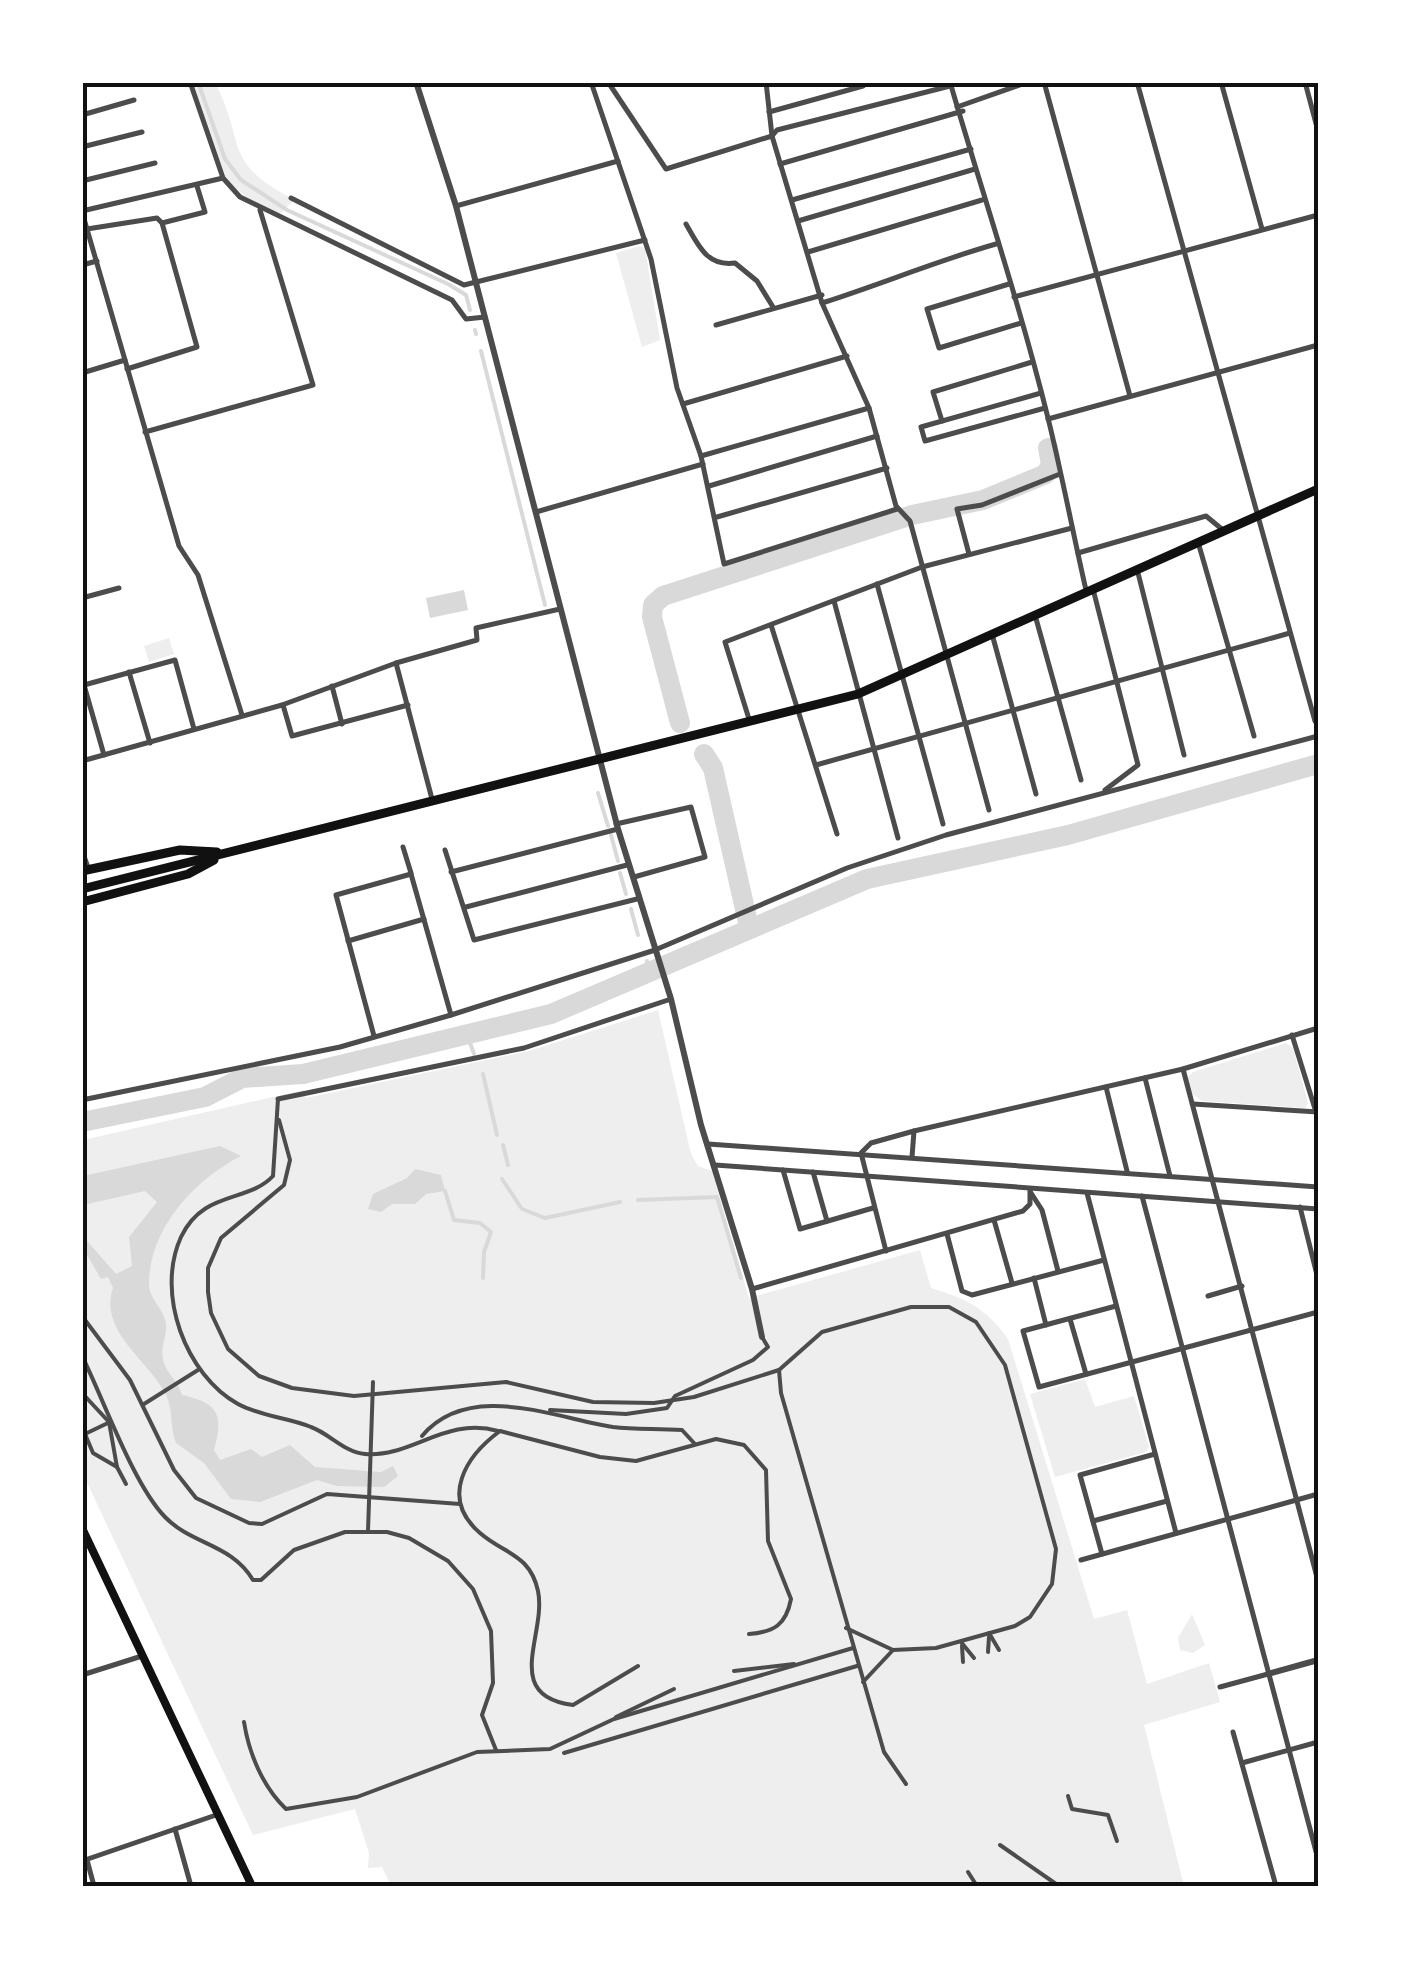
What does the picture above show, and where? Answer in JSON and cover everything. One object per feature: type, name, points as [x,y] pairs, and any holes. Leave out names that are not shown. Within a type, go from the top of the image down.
[{"type":"highway","points":[[82,888],[800,712],[858,694],[1318,488]]},
{"type":"highway","points":[[85,870],[180,850],[230,852]]},
{"type":"highway","points":[[82,902],[188,874],[230,852]]},
{"type":"main road","points":[[82,1528],[252,1886]]},
{"type":"street","points":[[190,82],[223,178],[240,197],[452,300],[466,319],[485,318]]},
{"type":"street","points":[[416,82],[456,206],[627,864],[670,996],[708,1144],[768,1347],[753,1360],[674,1396],[667,1408],[626,1414],[514,1406],[466,1411],[434,1422],[419,1439]]},
{"type":"street","points":[[591,82],[645,240],[683,404],[717,517],[724,564],[898,508]]},
{"type":"street","points":[[608,82],[666,169],[772,136],[777,130],[950,84],[1022,323],[1078,553],[1138,766],[1104,790]]},
{"type":"street","points":[[766,82],[772,136],[780,164],[822,299],[868,408],[898,508],[910,521],[989,810]]},
{"type":"street","points":[[769,112],[877,82]]},
{"type":"street","points":[[780,164],[960,109],[1028,82]]},
{"type":"street","points":[[1044,82],[1130,396]]},
{"type":"street","points":[[1138,82],[1315,722]]},
{"type":"street","points":[[1221,82],[1262,229]]},
{"type":"street","points":[[1305,82],[1318,131]]},
{"type":"street","points":[[82,115],[134,100]]},
{"type":"street","points":[[82,147],[142,132]]},
{"type":"street","points":[[792,200],[971,149]]},
{"type":"street","points":[[456,206],[618,160]]},
{"type":"street","points":[[82,180],[155,163]]},
{"type":"street","points":[[798,221],[975,169]]},
{"type":"street","points":[[223,178],[82,212],[179,546],[198,575],[242,715]]},
{"type":"street","points":[[162,223],[206,212],[197,186]]},
{"type":"street","points":[[291,198],[464,286],[645,240]]},
{"type":"street","points":[[808,252],[982,200]]},
{"type":"street","points":[[145,432],[312,385],[260,208]]},
{"type":"street","points":[[1014,297],[1318,215]]},
{"type":"street","points":[[88,230],[158,218],[162,223],[197,348],[127,369]]},
{"type":"street","points":[[686,224],[707,257],[720,265],[735,263],[758,281],[774,307]]},
{"type":"street","points":[[716,325],[912,274],[926,264],[996,244]]},
{"type":"street","points":[[82,265],[96,261]]},
{"type":"street","points":[[1010,284],[927,309],[939,348],[1022,323]]},
{"type":"street","points":[[1048,418],[1318,345]]},
{"type":"street","points":[[683,404],[847,356]]},
{"type":"street","points":[[82,373],[125,360]]},
{"type":"street","points":[[942,421],[933,392],[1032,362]]},
{"type":"street","points":[[1041,393],[921,427],[924,441],[1045,408]]},
{"type":"street","points":[[701,456],[868,408]]},
{"type":"street","points":[[708,486],[877,436]]},
{"type":"street","points":[[536,512],[702,464]]},
{"type":"street","points":[[717,517],[887,468]]},
{"type":"street","points":[[968,554],[956,509],[982,505],[1060,474]]},
{"type":"street","points":[[1078,553],[1206,516],[1224,530]]},
{"type":"street","points":[[751,724],[724,642],[922,567],[1072,528]]},
{"type":"street","points":[[1198,542],[1254,736]]},
{"type":"street","points":[[1137,569],[1184,755]]},
{"type":"street","points":[[877,584],[943,824]]},
{"type":"street","points":[[82,598],[119,588]]},
{"type":"street","points":[[834,601],[898,838]]},
{"type":"street","points":[[82,761],[282,704],[396,662],[477,640],[476,628],[562,609]]},
{"type":"street","points":[[1035,615],[1081,780]]},
{"type":"street","points":[[771,626],[837,834]]},
{"type":"street","points":[[816,765],[1290,633]]},
{"type":"street","points":[[992,634],[1036,794]]},
{"type":"street","points":[[104,755],[84,684],[175,660],[194,729]]},
{"type":"street","points":[[396,662],[433,802]]},
{"type":"street","points":[[129,672],[150,743]]},
{"type":"street","points":[[332,686],[342,724]]},
{"type":"street","points":[[282,704],[292,736],[408,705]]},
{"type":"street","points":[[82,1100],[374,1036],[451,1014],[655,953],[738,912],[916,844],[1104,790],[1318,736]]},
{"type":"street","points":[[451,872],[691,807],[704,856],[631,878]]},
{"type":"street","points":[[404,847],[451,1014]]},
{"type":"street","points":[[446,850],[474,940],[637,899]]},
{"type":"street","points":[[82,852],[85,870]]},
{"type":"street","points":[[466,908],[627,864]]},
{"type":"street","points":[[374,1036],[336,895],[411,874]]},
{"type":"street","points":[[348,941],[424,918]]},
{"type":"street","points":[[670,996],[524,1048],[278,1099],[273,1176],[254,1190],[244,1189],[209,1206],[180,1238],[174,1263],[175,1311],[198,1370],[237,1404],[318,1430],[346,1449],[380,1453],[460,1428],[500,1432],[600,1457],[636,1461],[695,1445],[734,1440],[758,1456],[766,1470],[768,1541],[791,1599],[784,1622],[774,1630],[748,1634]]},
{"type":"street","points":[[861,1153],[871,1143],[914,1131],[1183,1069],[1318,1028]]},
{"type":"street","points":[[1192,1104],[1317,1112],[1292,1035]]},
{"type":"street","points":[[1183,1069],[1318,1580]]},
{"type":"street","points":[[1145,1078],[1170,1176]]},
{"type":"street","points":[[1106,1086],[1127,1172]]},
{"type":"street","points":[[279,1120],[290,1160],[284,1185],[231,1227],[214,1249],[208,1268],[211,1314],[228,1349],[259,1376],[308,1392],[371,1395],[478,1382],[527,1385],[593,1402],[674,1400],[779,1370],[822,1332],[911,1307],[950,1308],[986,1331],[1005,1365],[1056,1548],[1052,1584],[1042,1602],[1015,1626],[961,1642],[892,1650],[846,1628]]},
{"type":"street","points":[[912,1157],[914,1131]]},
{"type":"street","points":[[708,1144],[1318,1187]]},
{"type":"street","points":[[861,1153],[886,1251]]},
{"type":"street","points":[[714,1165],[1318,1208]]},
{"type":"street","points":[[783,1170],[800,1229],[873,1208]]},
{"type":"street","points":[[813,1172],[827,1221]]},
{"type":"street","points":[[752,1288],[1023,1211],[1030,1204],[1030,1190]]},
{"type":"street","points":[[1030,1190],[1042,1210],[1058,1272]]},
{"type":"street","points":[[1087,1192],[1176,1533]]},
{"type":"street","points":[[1142,1196],[1318,1859]]},
{"type":"street","points":[[1300,1207],[1318,1279]]},
{"type":"street","points":[[994,1220],[1012,1284]]},
{"type":"street","points":[[947,1234],[962,1291],[972,1295],[1104,1260]]},
{"type":"street","points":[[1034,1278],[1046,1325]]},
{"type":"street","points":[[1208,1296],[1242,1286]]},
{"type":"street","points":[[1116,1306],[1023,1331],[1039,1387],[1318,1312]]},
{"type":"street","points":[[82,1316],[144,1404],[188,1490],[249,1524],[276,1520],[328,1494],[460,1504]]},
{"type":"street","points":[[1069,1318],[1086,1374]]},
{"type":"street","points":[[82,1356],[152,1502],[180,1529],[232,1554],[253,1580],[261,1580],[310,1542],[368,1530],[409,1538],[448,1561],[474,1588],[494,1648],[493,1683],[482,1715],[496,1750]]},
{"type":"street","points":[[144,1404],[198,1370]]},
{"type":"street","points":[[779,1370],[780,1392],[852,1648],[884,1752],[906,1784]]},
{"type":"street","points":[[368,1530],[373,1382]]},
{"type":"street","points":[[82,1393],[111,1422],[117,1466],[126,1484]]},
{"type":"street","points":[[550,1410],[618,1428],[682,1430],[695,1445]]},
{"type":"street","points":[[111,1422],[84,1434],[93,1453],[117,1466]]},
{"type":"street","points":[[500,1432],[480,1446],[464,1467],[460,1504],[478,1532],[513,1550],[533,1576],[539,1603],[531,1672],[540,1692],[573,1705],[638,1666]]},
{"type":"street","points":[[1102,1554],[1080,1475],[1155,1454]]},
{"type":"street","points":[[1081,1560],[1318,1494]]},
{"type":"street","points":[[1093,1521],[1167,1500]]},
{"type":"street","points":[[989,1633],[998,1650]]},
{"type":"street","points":[[988,1652],[989,1633]]},
{"type":"street","points":[[961,1642],[974,1658]]},
{"type":"street","points":[[961,1642],[963,1662]]},
{"type":"street","points":[[614,1719],[852,1648]]},
{"type":"street","points":[[863,1682],[892,1650]]},
{"type":"street","points":[[82,1675],[143,1656]]},
{"type":"street","points":[[1220,1687],[1318,1660]]},
{"type":"street","points":[[734,1671],[799,1664]]},
{"type":"street","points":[[564,1753],[858,1666]]},
{"type":"street","points":[[244,1722],[246,1740],[270,1794],[286,1809],[357,1797],[477,1752],[550,1749],[674,1688]]},
{"type":"street","points":[[1233,1732],[1275,1886]]},
{"type":"street","points":[[1242,1763],[1318,1742]]},
{"type":"street","points":[[1068,1796],[1072,1809],[1108,1815],[1117,1841]]},
{"type":"street","points":[[94,1886],[85,1860],[219,1814]]},
{"type":"street","points":[[175,1829],[190,1886]]},
{"type":"street","points":[[1000,1845],[1059,1886]]},
{"type":"street","points":[[968,1872],[977,1886]]},
{"type":"shaded area","points":[[190,83],[215,83],[245,162],[271,187],[295,200],[277,216],[238,190],[226,176],[210,145]]},
{"type":"shaded area","points":[[645,248],[660,340],[642,347],[616,253]]},
{"type":"shaded area","points":[[464,590],[468,610],[430,618],[426,598]]},
{"type":"shaded area","points":[[169,638],[174,654],[149,662],[144,646]]},
{"type":"shaded area","points":[[658,1010],[691,1154],[698,1166],[712,1171],[749,1298],[920,1250],[931,1288],[975,1306],[1008,1339],[1094,1619],[1127,1610],[1147,1684],[1209,1663],[1220,1702],[1144,1725],[1184,1886],[391,1886],[382,1867],[368,1868],[369,1853],[355,1809],[253,1835],[83,1474],[83,1140],[304,1090],[306,1098],[529,1051]]},
{"type":"shaded area","points":[[1286,1043],[1293,1048],[1308,1103],[1305,1108],[1202,1101],[1191,1093],[1187,1079],[1193,1072]]},
{"type":"shaded area","points":[[220,1146],[241,1156],[207,1178],[178,1207],[166,1224],[151,1262],[149,1288],[166,1324],[162,1353],[166,1367],[182,1395],[204,1402],[215,1412],[218,1427],[214,1450],[220,1460],[251,1449],[262,1457],[290,1445],[315,1467],[381,1472],[393,1466],[398,1476],[384,1487],[337,1486],[317,1480],[260,1502],[231,1499],[204,1463],[176,1443],[167,1397],[119,1333],[110,1304],[113,1288],[108,1277],[101,1279],[83,1248],[82,1235],[116,1274],[132,1266],[129,1237],[157,1202],[145,1191],[83,1205],[83,1176]]},
{"type":"shaded area","points":[[415,1169],[441,1175],[445,1191],[426,1194],[415,1204],[392,1204],[381,1212],[368,1209],[373,1194],[407,1178]]},
{"type":"shaded area","points":[[1085,1379],[1095,1407],[1134,1396],[1149,1447],[1146,1452],[1055,1477],[1030,1394]]},
{"type":"shaded area","points":[[1192,1614],[1205,1645],[1193,1653],[1180,1650],[1178,1638]]},
{"type":"waterway","points":[[198,82],[225,159],[241,180],[287,210],[448,284],[466,295],[470,310]]},
{"type":"waterway","points":[[475,330],[476,334]]},
{"type":"waterway","points":[[481,351],[545,605]]},
{"type":"waterway","points":[[680,723],[652,617],[653,605],[663,596],[912,515],[983,500],[1046,474],[1051,464],[1048,448]]},
{"type":"waterway","points":[[704,754],[713,768],[749,927]]},
{"type":"waterway","points":[[82,1122],[205,1097],[242,1078],[303,1074],[551,1014],[867,879],[1068,835],[1318,764]]},
{"type":"waterway","points":[[598,793],[608,826]]},
{"type":"waterway","points":[[611,835],[618,861]]},
{"type":"waterway","points":[[620,873],[626,894]]},
{"type":"waterway","points":[[631,909],[638,935]]},
{"type":"waterway","points":[[647,961],[648,976]]},
{"type":"waterway","points":[[468,1037],[474,1054]]},
{"type":"waterway","points":[[483,1074],[497,1135]]},
{"type":"waterway","points":[[503,1145],[508,1165]]},
{"type":"waterway","points":[[502,1179],[522,1209],[545,1218],[620,1202]]},
{"type":"waterway","points":[[445,1191],[454,1220],[480,1223],[491,1232],[484,1252],[483,1278]]},
{"type":"waterway","points":[[638,1200],[717,1197],[741,1278]]}]
